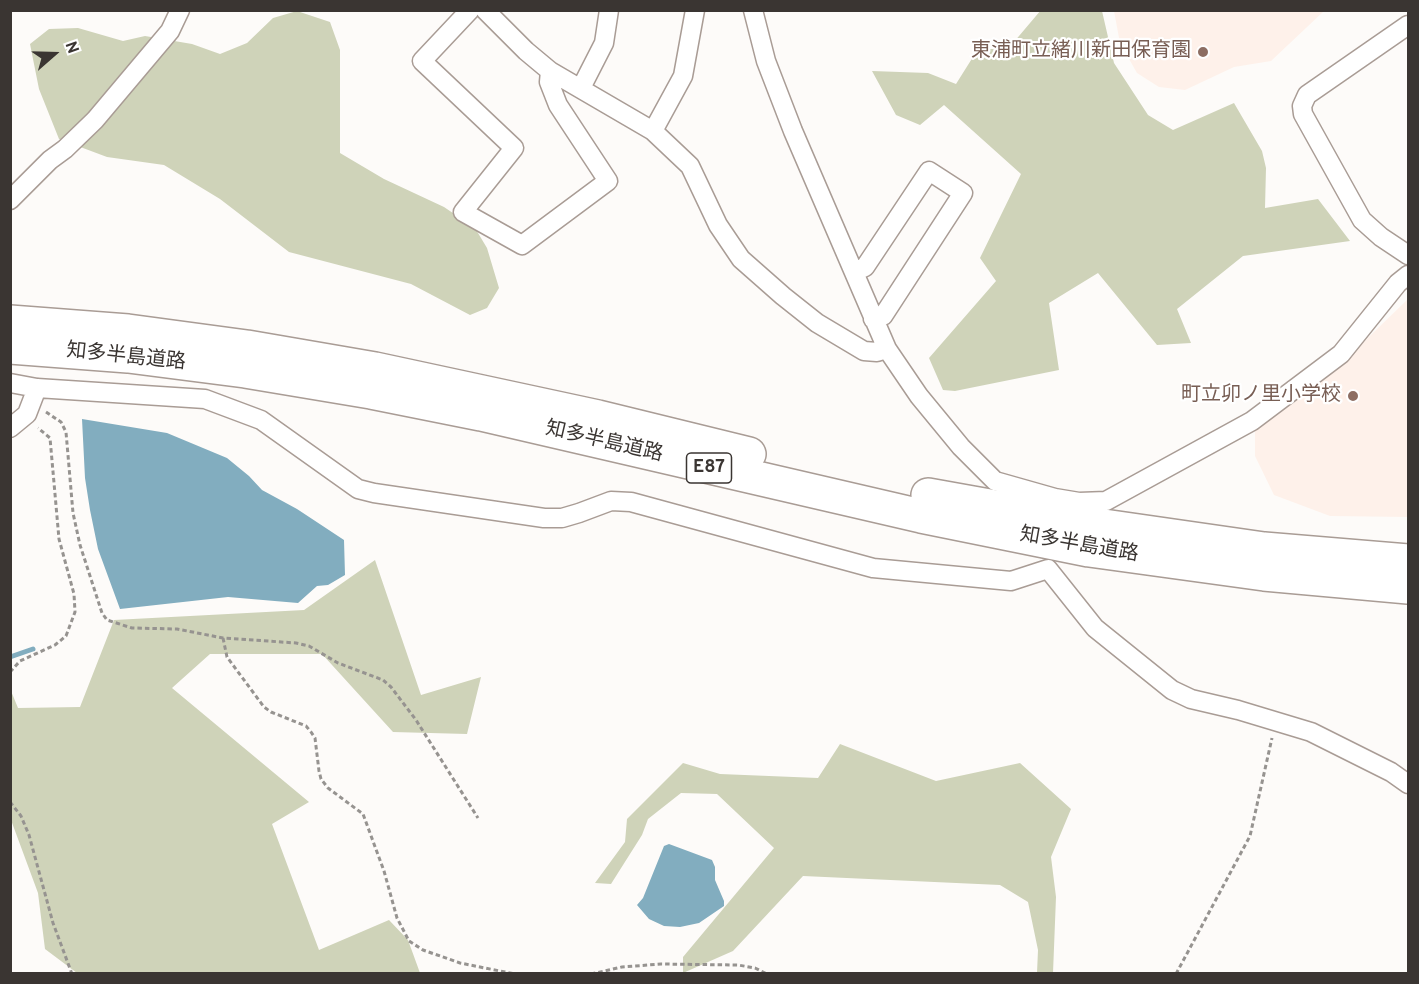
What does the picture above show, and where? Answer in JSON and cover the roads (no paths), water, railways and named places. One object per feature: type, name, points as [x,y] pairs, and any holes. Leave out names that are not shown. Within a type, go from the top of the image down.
[{"type":"highway","name":"知多半島道路","points":[[10,322],[139,332],[248,347],[375,369],[598,417],[927,495],[1090,524],[1264,549],[1408,561]]},
{"type":"highway","name":"知多半島道路","points":[[10,347],[128,356],[245,371],[371,392],[481,414],[910,514],[1089,550],[1264,574],[1408,587]]},
{"type":"street","points":[[10,200],[95,120],[170,31],[180,10]]},
{"type":"street","points":[[470,10],[422,61],[514,148],[463,212],[522,245],[608,181],[558,105],[549,82],[550,71]]},
{"type":"street","points":[[485,10],[526,51],[550,71],[653,131],[690,166],[718,225],[741,260],[817,323],[849,343],[870,353],[887,349]]},
{"type":"street","points":[[581,88],[604,43],[609,10]]},
{"type":"street","points":[[653,131],[684,76],[695,10]]},
{"type":"street","points":[[753,10],[766,61],[793,131],[887,349],[919,396],[961,447],[995,482],[1055,498],[1079,502],[1106,501],[1252,422],[1341,354],[1398,283],[1408,274]]},
{"type":"street","points":[[1399,10],[1408,25],[1307,94],[1302,106],[1304,114],[1362,220],[1381,237],[1408,255]]},
{"type":"street","points":[[854,272],[864,267],[929,171],[963,193],[883,316],[873,319]]},
{"type":"street","points":[[10,383],[26,409],[205,399],[261,420],[358,489],[374,494],[544,518],[562,518],[611,501],[630,502],[873,568],[1011,581],[1048,569],[1095,628],[1172,690],[1191,699],[1311,732],[1391,772],[1408,784]]},
{"type":"water","points":[[82,419],[167,433],[227,458],[262,490],[297,509],[344,540],[345,575],[328,585],[317,586],[298,603],[228,597],[120,609],[98,549],[90,510],[85,478]]},
{"type":"water","points":[[669,844],[712,860],[715,867],[715,880],[724,906],[699,923],[680,927],[664,926],[649,919],[637,905],[643,898],[664,846]]},
{"type":"waterway","points":[[10,657],[33,649]]},
{"type":"place","name":"東浦町立緒川新田保育園","points":[[1203,52]]},
{"type":"place","name":"町立卯ノ里小学校","points":[[1353,396]]}]
